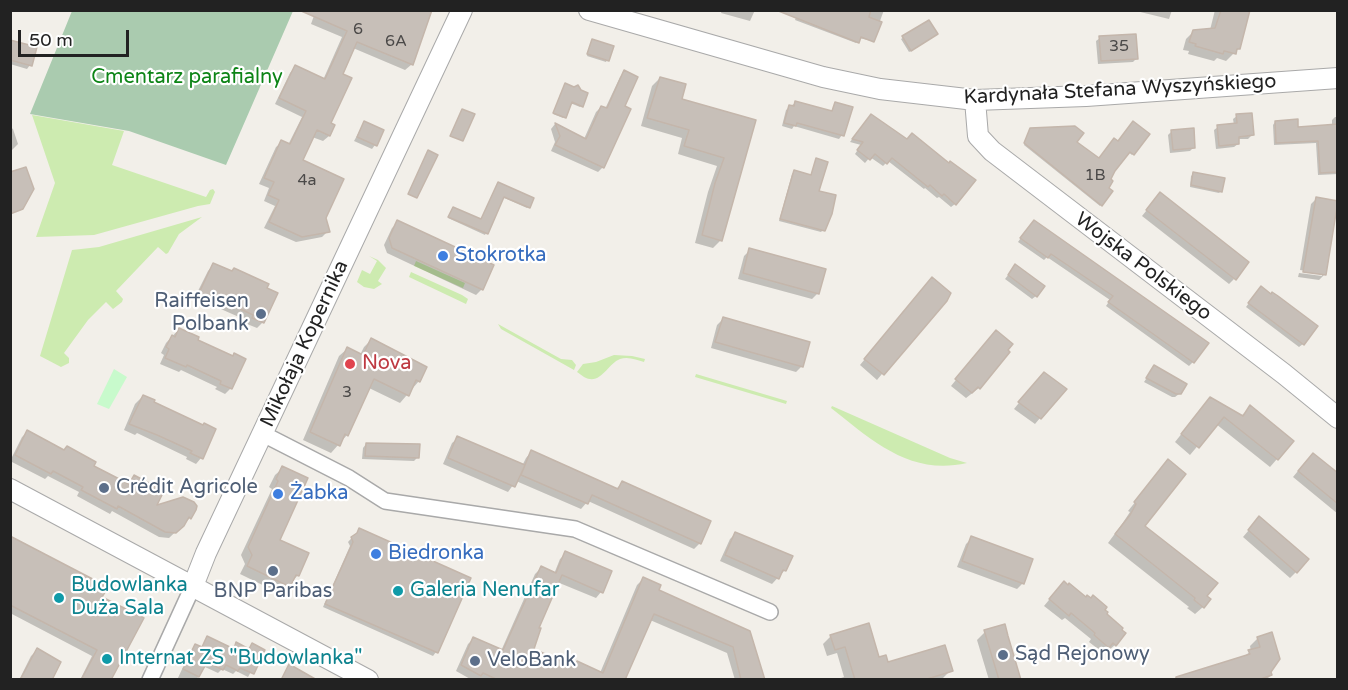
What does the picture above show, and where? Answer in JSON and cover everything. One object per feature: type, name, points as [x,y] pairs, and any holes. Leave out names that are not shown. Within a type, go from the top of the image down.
[{"type":"street","name":"Mikołaja Kopernika","points":[[150,680],[206,553],[462,10]]},
{"type":"street","name":"Kardynała Stefana Wyszyńskiego","points":[[589,10],[823,77],[880,89],[975,100],[1097,95],[1338,78]]},
{"type":"street","name":"Wojska Polskiego","points":[[975,100],[978,136],[992,151],[1338,418]]},
{"type":"street","points":[[263,434],[349,478],[386,501],[575,529],[770,612]]},
{"type":"street","points":[[10,489],[368,680]]},
{"type":"green space","name":"Cmentarz parafialny","points":[[72,10],[293,11],[226,165],[129,131],[30,114]]},
{"type":"green space","points":[[32,115],[124,131],[112,165],[206,197],[213,189],[215,192],[210,204],[94,235],[36,237],[55,183]]},
{"type":"green space","points":[[202,217],[179,234],[168,253],[166,254],[158,247],[116,291],[123,299],[122,302],[113,309],[106,302],[88,320],[64,353],[69,358],[69,363],[61,367],[40,356],[72,250],[99,247]]},
{"type":"green space","points":[[369,256],[378,260],[386,268],[378,281],[382,284],[374,289],[364,287],[357,282],[362,270],[370,274],[377,261]]},
{"type":"green space","points":[[416,261],[465,283],[463,288],[414,266]]},
{"type":"green space","points":[[411,272],[462,295],[468,299],[466,304],[409,277]]},
{"type":"green space","points":[[498,324],[561,359],[572,360],[576,365],[574,370],[501,329]]},
{"type":"green space","points":[[614,355],[645,359],[644,362],[629,358],[620,359],[595,379],[584,377],[577,372],[583,364]]},
{"type":"green space","points":[[114,369],[127,377],[109,409],[97,404]]},
{"type":"green space","points":[[696,374],[787,401],[786,404],[695,377]]},
{"type":"green space","points":[[832,406],[950,458],[967,463],[947,466],[928,465],[893,453],[862,432],[831,408]]},
{"type":"building","points":[[299,10],[432,10],[413,65],[357,42],[343,74],[352,78],[331,123],[335,125],[330,136],[317,130],[303,160],[344,179],[326,218],[330,232],[302,237],[269,222],[279,200],[268,195],[274,182],[264,178],[281,140],[290,144],[306,111],[279,98],[295,65],[325,79],[347,31]]},
{"type":"building","points":[[776,10],[871,10],[869,17],[882,22],[874,42],[861,37],[859,43]]},
{"type":"building","points":[[1221,10],[1250,10],[1240,49],[1237,49],[1236,54],[1224,51],[1223,54],[1189,42],[1193,30],[1215,28]]},
{"type":"building","points":[[929,20],[938,34],[911,51],[902,36]]},
{"type":"building","points":[[1136,34],[1138,59],[1101,61],[1099,36]]},
{"type":"building","points":[[592,39],[614,46],[609,61],[587,54]]},
{"type":"building","points":[[10,40],[37,47],[32,66],[10,60]]},
{"type":"building","points":[[624,70],[638,77],[625,106],[631,109],[604,168],[555,145],[560,136],[555,123],[586,139],[601,106],[607,108]]},
{"type":"building","points":[[660,77],[686,84],[682,99],[756,120],[722,241],[702,235],[724,158],[684,146],[689,130],[647,118]]},
{"type":"building","points":[[565,83],[574,87],[578,85],[581,90],[588,93],[583,107],[572,102],[566,118],[553,113]]},
{"type":"building","points":[[795,101],[832,111],[835,102],[853,107],[844,136],[797,123],[796,126],[784,123],[789,105],[794,106]]},
{"type":"building","points":[[462,109],[475,114],[463,141],[450,136]]},
{"type":"building","points":[[1252,113],[1254,135],[1239,137],[1239,144],[1219,146],[1217,125],[1237,123],[1236,114]]},
{"type":"building","points":[[871,114],[907,139],[912,133],[949,163],[950,161],[976,180],[956,205],[930,185],[928,187],[892,158],[887,164],[875,154],[870,160],[857,150],[863,142],[852,139]]},
{"type":"building","points":[[1298,119],[1298,127],[1338,124],[1338,172],[1320,173],[1318,141],[1276,143],[1275,121]]},
{"type":"building","points":[[364,121],[384,130],[377,146],[357,137]]},
{"type":"building","points":[[1133,121],[1150,134],[1134,155],[1130,152],[1115,171],[1109,188],[1113,191],[1102,206],[1024,143],[1030,128],[1075,126],[1084,133],[1077,142],[1099,158],[1114,138],[1118,141]]},
{"type":"building","points":[[1194,128],[1195,148],[1173,150],[1171,130]]},
{"type":"building","points":[[428,150],[438,155],[417,198],[408,194]]},
{"type":"building","points":[[816,158],[828,162],[819,191],[836,195],[825,231],[780,219],[794,170],[811,175]]},
{"type":"building","points":[[26,167],[34,189],[23,209],[10,214],[10,172]]},
{"type":"building","points":[[1193,172],[1225,178],[1222,192],[1191,185]]},
{"type":"building","points":[[498,182],[534,198],[530,208],[504,197],[488,234],[448,217],[453,207],[481,219]]},
{"type":"building","points":[[1160,192],[1249,262],[1236,280],[1146,210]]},
{"type":"building","points":[[1316,197],[1338,201],[1326,275],[1303,272]]},
{"type":"building","name":"Stokrotka","points":[[397,220],[494,265],[483,290],[392,248],[389,238]]},
{"type":"building","points":[[1034,220],[1209,343],[1194,363],[1108,302],[1113,296],[1051,254],[1048,258],[1020,238]]},
{"type":"building","points":[[749,248],[826,269],[819,294],[743,273]]},
{"type":"building","points":[[213,263],[232,271],[234,268],[269,284],[267,288],[278,293],[264,323],[252,318],[253,315],[221,300],[219,303],[199,293]]},
{"type":"building","points":[[1015,264],[1045,286],[1037,297],[1008,275]]},
{"type":"building","points":[[932,277],[951,293],[947,301],[884,375],[864,359]]},
{"type":"building","points":[[1261,286],[1318,326],[1304,345],[1248,303]]},
{"type":"building","points":[[723,317],[810,342],[803,367],[715,342]]},
{"type":"building","points":[[179,328],[199,337],[198,340],[233,356],[234,353],[246,359],[232,389],[220,384],[221,381],[187,365],[186,367],[165,358],[169,349],[166,347],[172,335],[175,337]]},
{"type":"building","points":[[996,330],[1013,344],[1008,350],[1010,352],[980,389],[978,387],[972,393],[955,379]]},
{"type":"building","points":[[371,338],[427,367],[420,382],[416,380],[409,396],[374,379],[348,436],[345,434],[340,446],[310,432],[347,347],[363,355]]},
{"type":"building","points":[[1154,365],[1187,384],[1181,394],[1176,394],[1146,378]]},
{"type":"building","points":[[1044,372],[1067,389],[1041,419],[1018,402]]},
{"type":"building","points":[[143,395],[203,425],[204,423],[216,429],[203,459],[190,453],[192,451],[129,424]]},
{"type":"building","points":[[1210,397],[1243,416],[1250,405],[1294,441],[1278,460],[1224,417],[1199,448],[1181,434]]},
{"type":"building","points":[[27,430],[64,450],[67,446],[96,462],[94,466],[129,484],[134,475],[164,491],[157,505],[183,497],[194,502],[197,506],[196,510],[191,519],[189,517],[176,533],[165,532],[118,506],[117,509],[81,490],[83,487],[53,471],[51,474],[15,455]]},
{"type":"building","points":[[457,436],[525,465],[515,487],[448,458]]},
{"type":"building","points":[[366,443],[420,444],[419,458],[365,456]]},
{"type":"building","points":[[531,450],[618,489],[622,481],[711,521],[701,544],[592,495],[588,504],[521,475]]},
{"type":"building","points":[[1313,453],[1338,473],[1338,504],[1298,471]]},
{"type":"building","points":[[1168,459],[1186,474],[1145,526],[1218,583],[1207,596],[1211,599],[1204,608],[1194,600],[1195,598],[1115,534],[1130,515],[1136,504],[1134,502]]},
{"type":"building","points":[[282,466],[308,478],[280,540],[309,553],[299,576],[296,575],[290,587],[247,566],[252,555],[248,547],[278,481],[276,479]]},
{"type":"building","points":[[1259,516],[1309,559],[1297,573],[1248,530]]},
{"type":"building","name":"Galeria Nenufar","points":[[359,528],[471,578],[438,653],[325,604],[353,542],[351,537],[357,533]]},
{"type":"building","points":[[735,532],[793,556],[786,571],[783,570],[779,579],[725,555]]},
{"type":"building","points":[[10,536],[108,587],[102,597],[144,618],[111,680],[81,680],[97,650],[10,605]]},
{"type":"building","points":[[971,536],[1033,559],[1024,584],[962,561]]},
{"type":"building","points":[[565,551],[612,571],[603,593],[562,575],[539,628],[541,628],[534,649],[574,667],[577,661],[603,673],[643,577],[661,585],[659,590],[750,631],[765,680],[741,680],[733,647],[654,614],[625,680],[498,680],[483,673],[481,676],[461,665],[473,637],[503,650],[541,566],[556,573]]},
{"type":"building","points":[[1064,581],[1086,597],[1087,595],[1091,598],[1093,595],[1107,607],[1105,610],[1107,614],[1126,633],[1116,646],[1113,643],[1109,648],[1071,613],[1069,616],[1049,599]]},
{"type":"building","points":[[869,623],[879,657],[886,655],[888,662],[945,645],[953,671],[924,680],[855,680],[845,647],[835,650],[830,635]]},
{"type":"building","name":"Sąd Rejonowy","points":[[1005,624],[1021,680],[999,680],[984,630]]},
{"type":"building","points":[[1272,632],[1280,659],[1271,672],[1272,675],[1258,680],[1176,680],[1176,677],[1250,654],[1248,650],[1260,647],[1257,637]]},
{"type":"building","points":[[207,636],[234,649],[236,642],[249,649],[252,643],[265,650],[254,674],[240,668],[238,671],[226,665],[223,670],[209,663],[206,664],[199,677],[183,669],[195,644],[202,647]]},
{"type":"building","points":[[37,648],[61,662],[52,680],[20,680]]},
{"type":"building","points":[[289,664],[317,680],[281,680]]},
{"type":"place","name":"Stokrotka","points":[[443,256]]},
{"type":"place","name":"Raiffeisen Polbank","points":[[261,314]]},
{"type":"place","name":"Nova","points":[[350,364]]},
{"type":"place","name":"Crédit Agricole","points":[[104,488]]},
{"type":"place","name":"Żabka","points":[[278,494]]},
{"type":"place","name":"Biedronka","points":[[376,554]]},
{"type":"place","name":"BNP Paribas","points":[[273,571]]},
{"type":"place","name":"Galeria Nenufar","points":[[398,591]]},
{"type":"place","name":"Budowlanka Duża Sala","points":[[59,598]]},
{"type":"place","name":"Sąd Rejonowy","points":[[1003,655]]},
{"type":"place","name":"Internat ZS \"Budowlanka\"","points":[[107,659]]},
{"type":"place","name":"VeloBank","points":[[475,661]]}]
